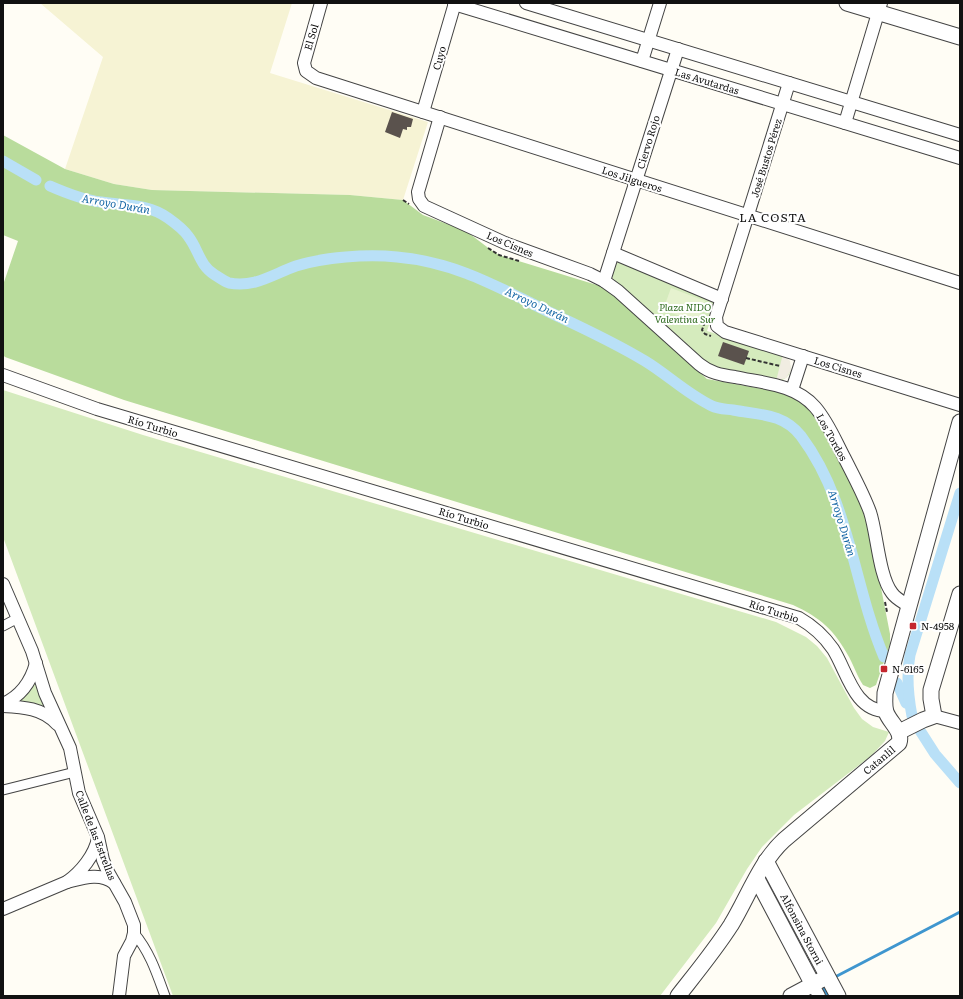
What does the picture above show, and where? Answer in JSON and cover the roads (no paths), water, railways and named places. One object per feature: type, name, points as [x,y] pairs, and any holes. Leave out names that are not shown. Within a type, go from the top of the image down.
[{"type":"street","name":"El Sol","points":[[306,71],[304,59],[321,3]]},
{"type":"street","points":[[526,3],[960,135]]},
{"type":"street","points":[[642,61],[660,3]]},
{"type":"street","points":[[847,3],[880,8],[960,37]]},
{"type":"street","name":"Las Avutardas","points":[[454,4],[960,158]]},
{"type":"street","name":"Cuyo","points":[[423,112],[454,4]]},
{"type":"street","points":[[845,123],[880,8]]},
{"type":"street","name":"Ciervo Rojo","points":[[604,281],[678,49]]},
{"type":"street","name":"Los Jilgueros","points":[[306,71],[316,78],[960,283]]},
{"type":"street","name":"José Bustos Pérez","points":[[715,331],[716,317],[789,83]]},
{"type":"street","name":"Los Cisnes","points":[[440,118],[418,189],[416,204],[424,206],[502,242],[590,274],[604,281]]},
{"type":"street","points":[[613,253],[722,299]]},
{"type":"street","name":"Los Tordos","points":[[604,281],[618,291],[705,369],[717,374],[792,390],[803,396],[814,406],[825,421],[869,510],[884,576],[889,588],[896,597],[909,606]]},
{"type":"street","name":"Los Cisnes","points":[[715,331],[725,332],[960,405]]},
{"type":"street","points":[[792,390],[803,356]]},
{"type":"street","name":"Río Turbio","points":[[3,375],[97,409],[799,618],[810,624],[826,640],[839,659],[851,685],[860,699],[870,708],[886,711]]},
{"type":"street","points":[[886,711],[884,702],[887,683],[960,422]]},
{"type":"street","name":"Calle de las Estrellas","points":[[3,584],[7,600],[18,618],[36,663],[45,693],[70,748],[81,798],[98,837],[103,860],[130,913],[134,925],[134,933]]},
{"type":"street","points":[[934,716],[931,690],[960,594]]},
{"type":"street","points":[[3,626],[18,618]]},
{"type":"street","points":[[3,705],[16,697],[22,691],[31,678],[36,663]]},
{"type":"street","points":[[3,705],[36,710],[50,717],[61,729]]},
{"type":"street","name":"Catanlil","points":[[678,996],[731,925],[774,850],[897,746],[900,740],[899,732],[886,711]]},
{"type":"street","points":[[899,732],[934,716],[960,723]]},
{"type":"street","points":[[3,790],[75,772]]},
{"type":"street","points":[[67,882],[76,874],[95,850],[98,837]]},
{"type":"street","name":"Alfonsina Storni","points":[[766,862],[838,996]]},
{"type":"street","points":[[3,909],[67,882],[95,876],[106,878],[114,883]]},
{"type":"street","name":"Alfonsina Storni","points":[[757,878],[816,990]]},
{"type":"street","points":[[120,996],[124,956],[134,933]]},
{"type":"street","points":[[134,933],[151,958],[165,996]]},
{"type":"street","points":[[791,996],[816,990],[827,977]]},
{"type":"waterway","name":"Arroyo Durán","points":[[3,161],[36,180]]},
{"type":"waterway","name":"Arroyo Durán","points":[[50,186],[68,194],[88,200],[144,207],[160,213],[182,229],[192,241],[206,267],[215,275],[229,283],[247,284],[307,263],[332,258],[359,256],[397,257],[438,264],[457,270],[494,285],[621,347],[653,366],[694,396],[712,406],[770,416],[786,423],[794,428],[801,436],[817,461],[830,488],[841,515],[865,601],[884,657]]},
{"type":"waterway","points":[[912,716],[908,686],[910,655],[960,493]]},
{"type":"waterway","name":"Arroyo Durán","points":[[897,683],[906,703]]},
{"type":"waterway","name":"Arroyo Durán","points":[[919,729],[935,754],[960,783]]},
{"type":"waterway","points":[[835,977],[960,912]]},
{"type":"waterway","points":[[824,989],[828,996]]},
{"type":"place","name":"N-4958","points":[[913,626]]},
{"type":"place","name":"N-6165","points":[[884,669]]},
{"type":"district","name":"LA COSTA","points":[[773,218]]},
{"type":"park label","name":"Plaza NIDO Valentina Sur","points":[[685,312]]}]
